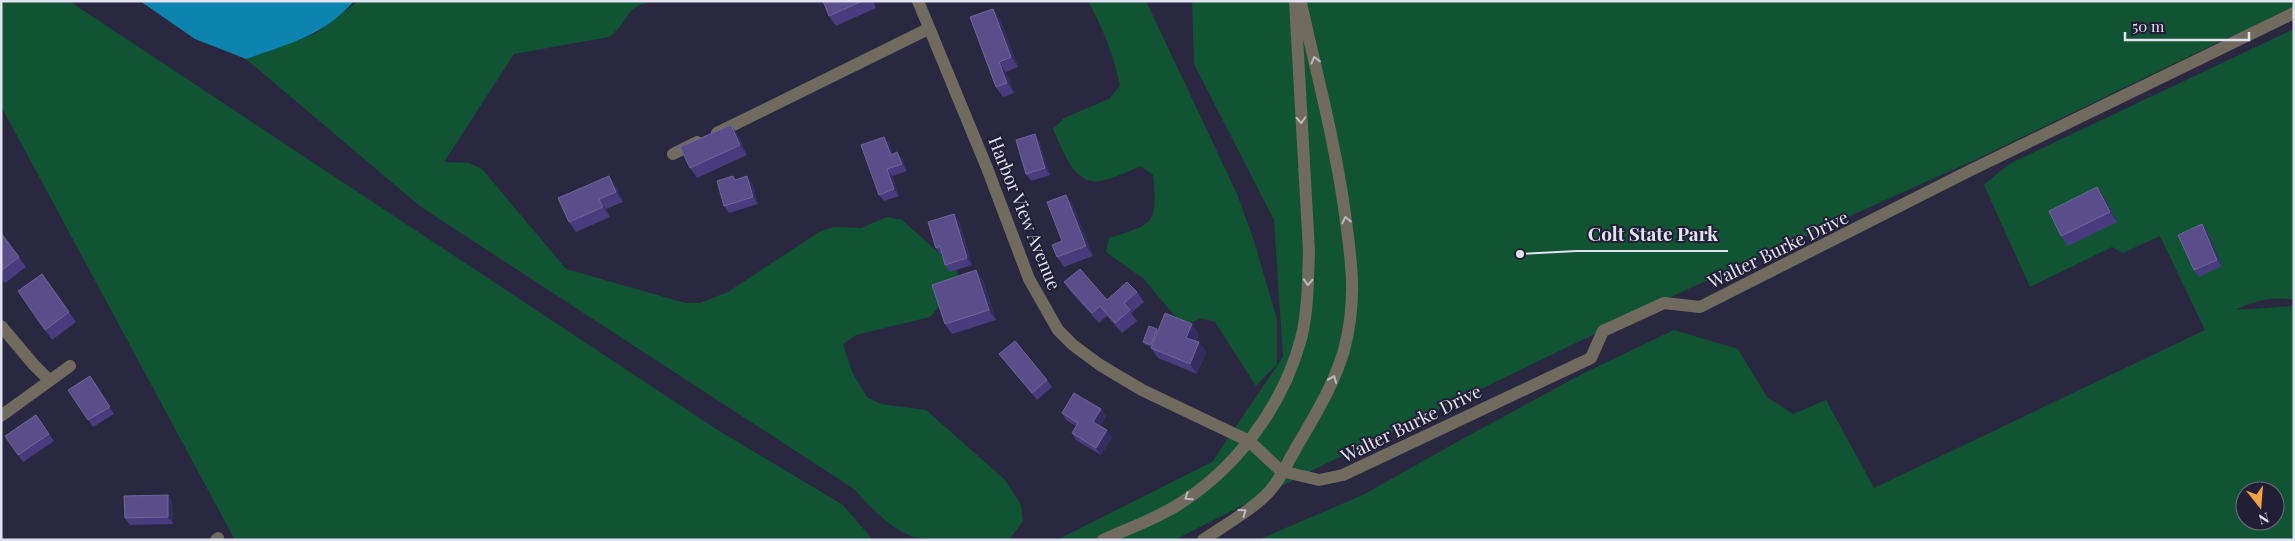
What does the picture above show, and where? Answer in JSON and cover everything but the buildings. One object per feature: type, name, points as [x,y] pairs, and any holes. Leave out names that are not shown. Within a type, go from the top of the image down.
[{"type":"street","name":"Harbor View Avenue","points":[[918,1],[928,29],[988,168],[1029,278],[1058,330],[1073,345],[1100,365],[1142,390],[1249,441],[1281,472]]},
{"type":"street","points":[[1103,540],[1175,506],[1217,477],[1249,441],[1272,406],[1292,367],[1301,338],[1307,289],[1308,218],[1295,1]]},
{"type":"street","points":[[1203,540],[1248,508],[1272,488],[1307,429],[1332,381],[1344,350],[1352,296],[1352,263],[1340,173],[1301,1]]},
{"type":"street","name":"Walter Burke Drive","points":[[1281,472],[1319,480],[1343,475],[1591,358],[1603,332],[1664,303],[1700,307],[1967,172],[2294,13]]},
{"type":"street","points":[[673,154],[928,29]]},
{"type":"street","points":[[1,326],[49,380]]},
{"type":"street","points":[[1,416],[70,366]]},
{"type":"green space","points":[[1,1],[69,1],[716,429],[843,505],[873,540],[235,540],[1,106]]},
{"type":"green space","points":[[358,1],[655,1],[637,6],[609,37],[514,54],[444,162],[469,163],[482,169],[566,269],[685,303],[700,303],[728,292],[819,232],[833,227],[861,228],[887,217],[902,220],[956,268],[960,282],[930,317],[856,335],[843,344],[852,372],[867,397],[881,404],[926,410],[1005,480],[1021,505],[1023,521],[1009,540],[960,540],[913,537],[888,523],[854,489],[421,207],[246,59],[315,34]]},
{"type":"green space","points":[[1088,1],[1146,1],[1237,194],[1253,238],[1277,319],[1277,364],[1256,386],[1215,322],[1200,318],[1187,325],[1175,316],[1144,279],[1106,252],[1109,238],[1136,229],[1150,220],[1155,203],[1153,175],[1141,166],[1100,181],[1091,181],[1083,178],[1070,164],[1053,129],[1064,118],[1109,99],[1120,86],[1107,42]]},
{"type":"green space","points":[[1192,1],[2294,1],[2294,16],[2227,38],[1981,157],[1688,289],[1319,467],[1174,540],[1057,540],[1212,462],[1283,357],[1274,220],[1194,64]]},
{"type":"green space","points":[[2294,29],[2294,300],[2264,300],[2235,310],[2294,306],[2294,540],[1258,540],[1363,495],[1582,374],[1674,330],[1738,349],[1767,397],[1793,414],[1826,400],[1874,488],[2205,330],[2160,236],[2123,253],[2112,247],[2030,287],[1984,185],[2009,164]]},
{"type":"water","points":[[140,1],[354,1],[330,23],[304,38],[246,59],[195,39]]},
{"type":"place","name":"Colt State Park","points":[[1520,254]]}]
